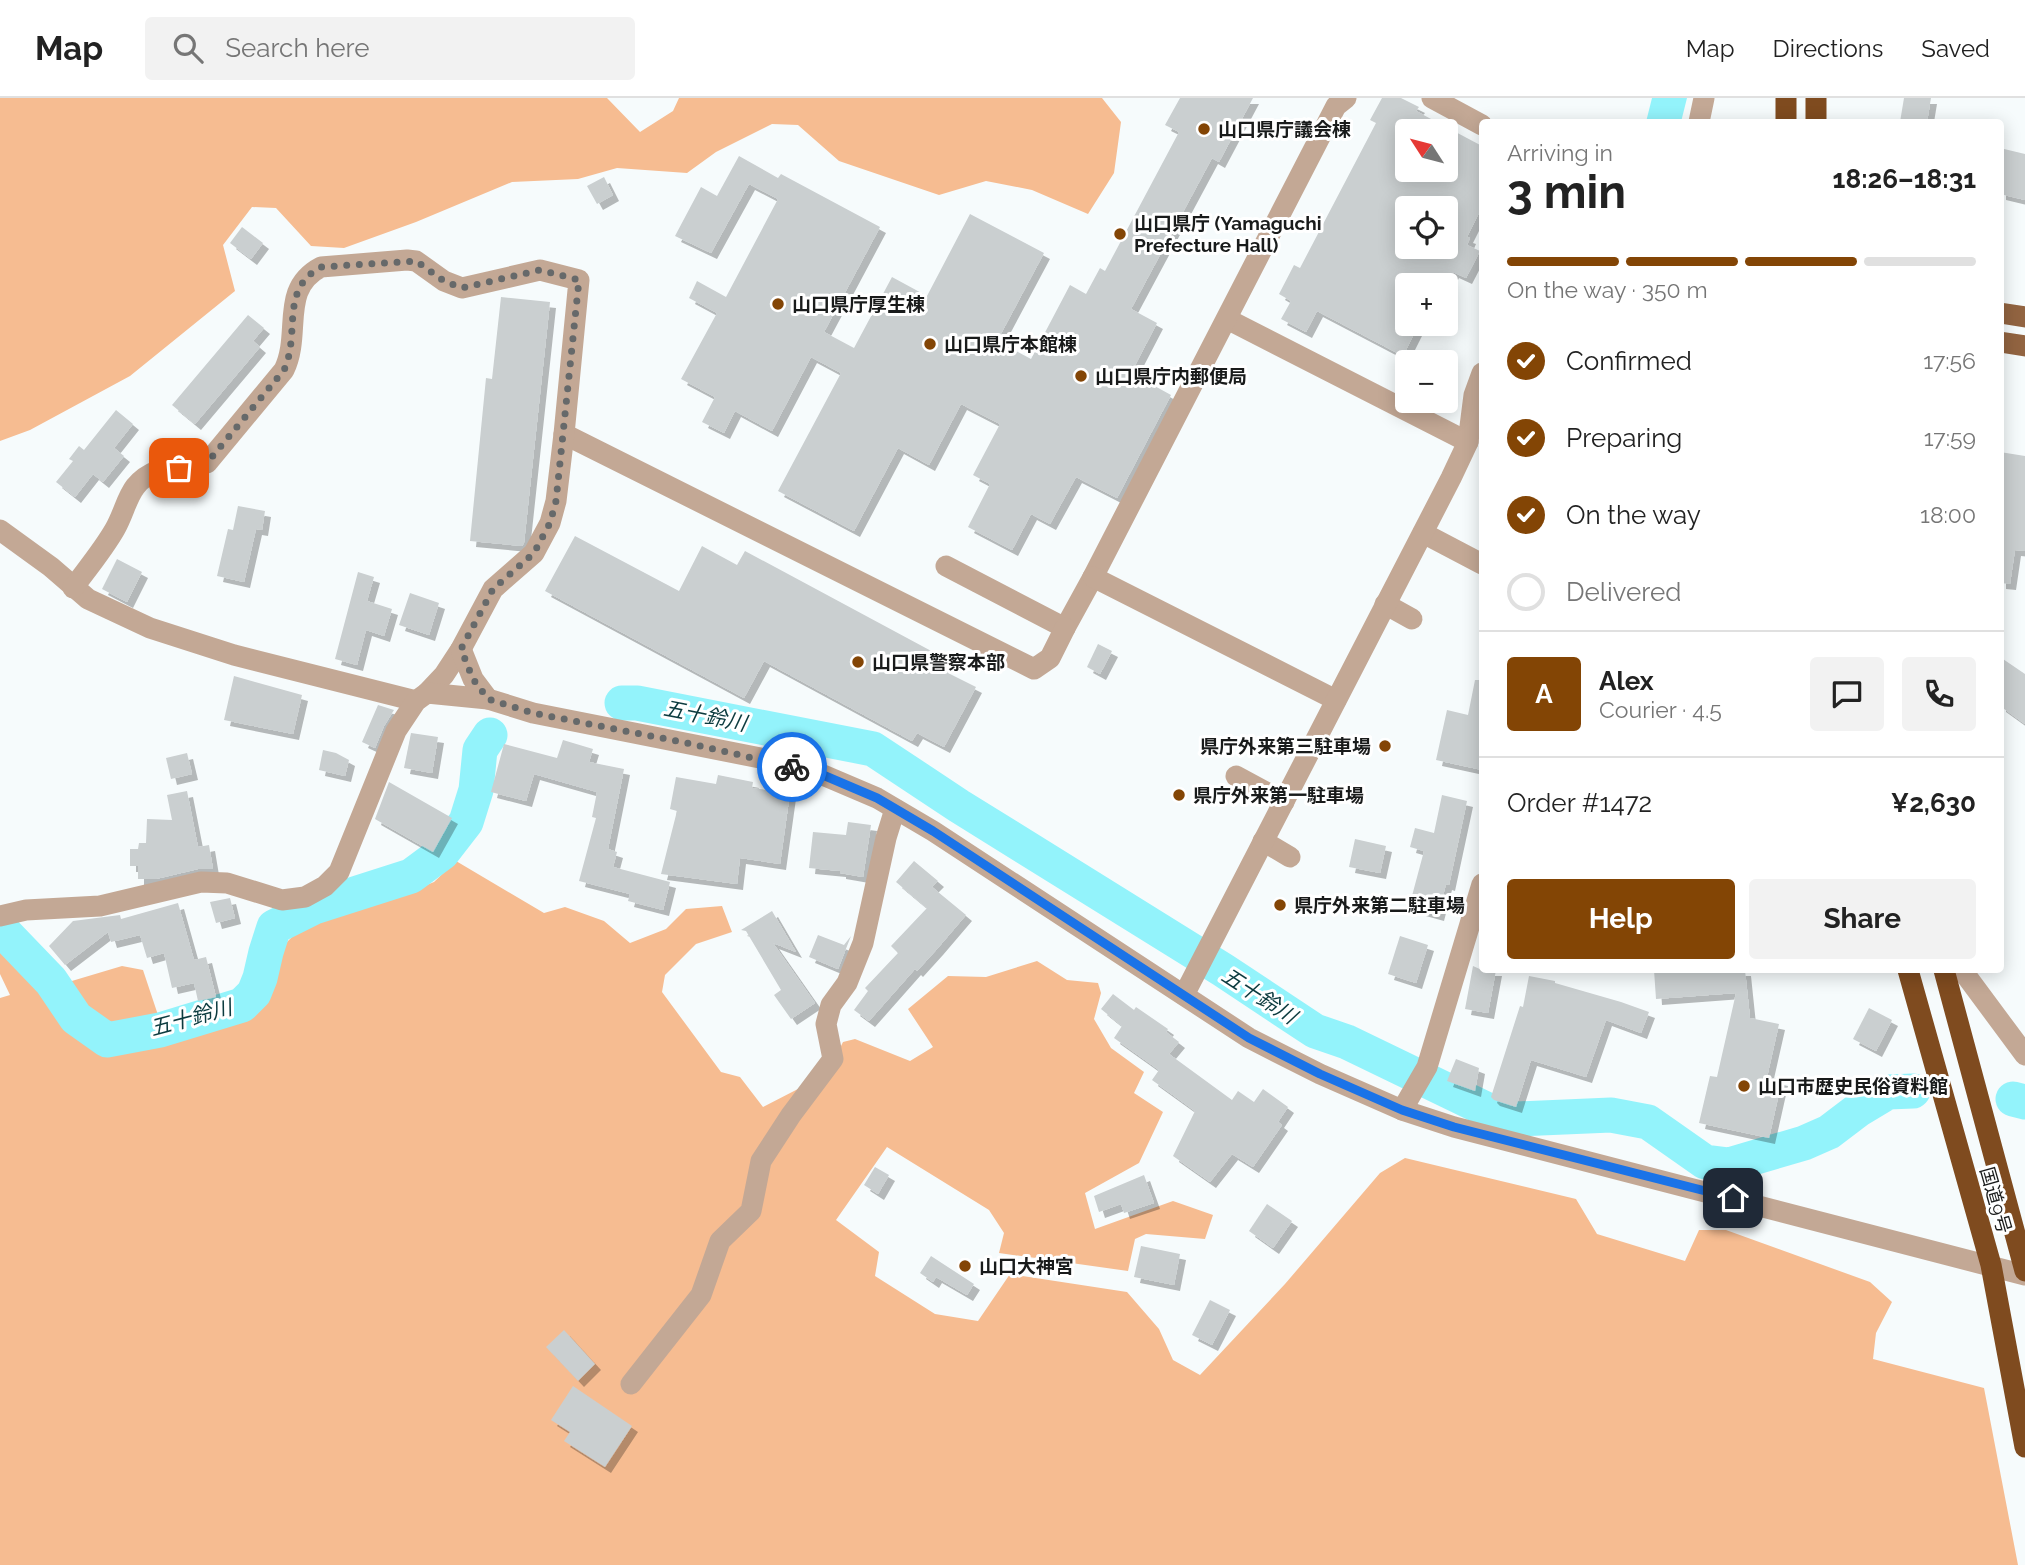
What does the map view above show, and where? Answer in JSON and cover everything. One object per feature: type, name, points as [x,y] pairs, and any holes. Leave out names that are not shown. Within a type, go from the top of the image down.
[{"type":"highway","points":[[1786,98],[1786,119]]},
{"type":"highway","points":[[1816,98],[1816,119]]},
{"type":"highway","name":"国道9号","points":[[1909,973],[1991,1265],[2025,1447]]},
{"type":"highway","name":"国道9号","points":[[1945,973],[2025,1273]]},
{"type":"main road","points":[[2004,314],[2025,317]]},
{"type":"main road","points":[[2004,343],[2025,346]]},
{"type":"street","points":[[564,434],[1034,670],[1050,658],[1336,106],[1346,98]]},
{"type":"street","points":[[1432,98],[1479,123]]},
{"type":"street","points":[[1700,119],[1704,98]]},
{"type":"street","points":[[2,916],[26,910],[100,906],[201,883],[227,883],[282,900],[305,897],[325,886],[339,872],[396,731],[422,697],[444,675],[493,589],[534,553],[550,523],[556,501],[564,434],[579,280],[540,270],[462,288],[444,281],[416,261],[407,260],[321,267],[309,274],[295,295],[291,355],[284,370],[207,463],[196,467],[161,469],[145,477],[131,490],[116,528],[73,588]]},
{"type":"street","points":[[1227,319],[1468,442]]},
{"type":"street","points":[[1184,995],[1468,442],[1479,382]]},
{"type":"street","points":[[0,530],[51,566],[88,599],[150,628],[233,655],[422,697],[488,699],[533,713],[770,760],[823,775],[877,798],[933,831],[1249,1038],[1320,1074],[1407,1102],[1454,1127],[2025,1273]]},
{"type":"street","points":[[1423,533],[1479,562]]},
{"type":"street","points":[[946,566],[1065,628]]},
{"type":"street","points":[[1094,577],[1336,700]]},
{"type":"street","points":[[1385,604],[1412,620]]},
{"type":"street","points":[[461,649],[473,679],[488,699]]},
{"type":"street","points":[[1236,776],[1284,802]]},
{"type":"street","points":[[631,1384],[701,1295],[720,1241],[751,1211],[761,1161],[790,1115],[833,1059],[826,1024],[831,1006],[847,983],[863,943],[895,809]]},
{"type":"street","points":[[1262,841],[1290,857]]},
{"type":"street","points":[[1407,1102],[1427,1067],[1479,894]]},
{"type":"street","points":[[1964,973],[2025,1055]]},
{"type":"shaded area","points":[[0,98],[607,98],[640,132],[673,111],[679,98],[1102,98],[1121,122],[1114,173],[1088,214],[1032,190],[986,181],[939,195],[839,161],[798,125],[772,124],[716,152],[687,173],[617,168],[578,179],[512,182],[416,222],[344,248],[311,246],[276,208],[252,207],[223,245],[235,291],[130,376],[30,430],[0,441]]},
{"type":"shaded area","points":[[456,861],[544,913],[565,907],[604,921],[630,943],[666,929],[686,909],[722,906],[732,932],[696,944],[665,975],[662,992],[721,1072],[740,1077],[763,1107],[827,1074],[843,1042],[855,1039],[910,1061],[933,1047],[908,1009],[948,976],[986,977],[1037,961],[1067,980],[1098,983],[1101,993],[1094,1019],[1111,1048],[1144,1072],[1134,1093],[1163,1112],[1139,1163],[1085,1193],[1095,1229],[1173,1201],[1213,1215],[1205,1239],[1146,1234],[1135,1239],[1128,1271],[999,1253],[1004,1233],[989,1210],[887,1147],[836,1220],[879,1252],[875,1276],[935,1314],[978,1321],[1010,1274],[1127,1292],[1159,1329],[1173,1360],[1200,1375],[1285,1284],[1380,1173],[1405,1158],[1576,1199],[1597,1234],[1685,1261],[1699,1230],[1726,1230],[1870,1282],[1892,1302],[1876,1333],[1873,1359],[1984,1388],[2018,1565],[0,1565],[0,998],[10,995],[0,974],[0,951],[9,952],[45,989],[122,966],[143,970],[166,1039],[239,1017],[268,992],[277,952],[302,927],[395,898],[434,882]]},
{"type":"water","points":[[1652,98],[1687,98],[1682,119],[1647,119]]},
{"type":"building","name":"山口県庁本館棟","points":[[1180,98],[1253,98],[1219,162],[1212,158],[1131,309],[1157,323],[1131,373],[1171,395],[1117,498],[1076,477],[1050,524],[1031,514],[1012,550],[968,527],[990,484],[973,475],[1000,424],[961,404],[929,465],[898,448],[854,531],[778,491],[841,373],[811,357],[772,431],[735,411],[724,433],[702,422],[715,397],[681,379],[717,313],[689,298],[697,281],[726,297],[778,199],[749,184],[711,253],[675,236],[701,187],[717,196],[739,156],[778,178],[781,174],[880,227],[824,332],[854,348],[892,277],[927,296],[970,214],[1044,253],[997,341],[1031,359],[1070,285],[1086,294],[1100,268],[1105,271],[1179,132],[1165,125]]},
{"type":"building","points":[[1382,98],[1401,98],[1419,107],[1416,111],[1431,119],[1395,119],[1395,182],[1458,182],[1458,133],[1479,144],[1479,213],[1467,237],[1470,238],[1467,245],[1479,253],[1466,278],[1453,272],[1395,273],[1395,336],[1413,336],[1406,350],[1395,352],[1317,311],[1306,332],[1281,319],[1291,301],[1279,294],[1294,265],[1300,268],[1376,123],[1370,120]]},
{"type":"building","points":[[1904,98],[1931,98],[1928,119],[1900,119]]},
{"type":"building","points":[[2004,149],[2025,154],[2025,200],[2004,195]]},
{"type":"building","points":[[604,177],[613,195],[597,204],[587,186]]},
{"type":"building","points":[[242,227],[263,243],[251,259],[230,243]]},
{"type":"building","points":[[501,297],[550,302],[522,546],[470,541],[486,378],[492,379]]},
{"type":"building","points":[[248,315],[264,328],[253,341],[260,347],[195,424],[172,405]]},
{"type":"building","points":[[116,410],[133,424],[114,448],[124,456],[103,482],[93,474],[75,497],[56,482],[73,461],[69,459],[79,446],[84,450]]},
{"type":"building","points":[[2004,453],[2025,456],[2025,551],[2015,550],[2010,584],[2004,583]]},
{"type":"building","points":[[238,506],[265,511],[262,530],[256,529],[244,582],[217,576],[228,529],[233,530]]},
{"type":"building","points":[[575,536],[679,591],[702,546],[737,565],[745,551],[948,660],[942,670],[976,687],[944,747],[917,733],[912,741],[764,661],[744,698],[545,591]]},
{"type":"building","points":[[117,559],[142,572],[127,602],[102,589]]},
{"type":"building","points":[[358,572],[374,577],[367,601],[392,609],[384,636],[366,630],[357,665],[335,659]]},
{"type":"building","points":[[410,593],[439,603],[429,635],[399,625]]},
{"type":"building","points":[[1098,644],[1112,651],[1100,674],[1087,667]]},
{"type":"building","points":[[2004,660],[2025,674],[2025,724],[2004,709]]},
{"type":"building","points":[[234,676],[302,695],[293,734],[224,720]]},
{"type":"building","points":[[1475,680],[1479,680],[1479,769],[1436,760],[1447,710],[1468,715]]},
{"type":"building","points":[[378,705],[394,710],[375,748],[362,742]]},
{"type":"building","points":[[411,733],[438,737],[432,773],[404,768]]},
{"type":"building","points":[[563,740],[593,749],[589,762],[624,769],[608,849],[617,852],[613,867],[670,882],[663,910],[628,901],[630,894],[579,881],[596,818],[592,817],[597,792],[534,774],[526,801],[491,792],[504,744],[557,758]]},
{"type":"building","points":[[323,750],[349,760],[345,776],[319,770]]},
{"type":"building","points":[[187,753],[192,774],[171,779],[166,758]]},
{"type":"building","points":[[718,775],[753,782],[752,788],[790,793],[780,864],[740,858],[737,884],[661,874],[677,811],[670,809],[676,777],[716,784]]},
{"type":"building","points":[[389,782],[452,818],[433,852],[375,819]]},
{"type":"building","points":[[187,791],[198,847],[209,845],[213,869],[198,869],[156,879],[138,879],[138,866],[130,866],[130,849],[138,849],[139,843],[146,843],[147,819],[172,820],[167,795]]},
{"type":"building","points":[[1442,795],[1467,801],[1449,885],[1446,884],[1438,915],[1409,907],[1424,851],[1410,847],[1415,828],[1434,833]]},
{"type":"building","points":[[848,822],[871,825],[863,877],[840,871],[809,868],[813,832],[846,835]]},
{"type":"building","points":[[1355,839],[1386,846],[1380,873],[1349,867]]},
{"type":"building","points":[[914,861],[938,881],[932,887],[966,915],[869,1021],[854,1010],[868,991],[865,988],[898,953],[891,946],[927,908],[896,882]]},
{"type":"building","points":[[230,898],[235,918],[216,923],[210,902]]},
{"type":"building","points":[[178,903],[194,960],[206,957],[216,997],[198,1001],[194,983],[172,988],[164,953],[147,958],[140,935],[111,942],[108,932],[65,965],[49,946],[73,921],[120,915],[121,919]]},
{"type":"building","points":[[772,911],[796,952],[773,943],[815,1003],[791,1019],[774,995],[781,990],[746,931],[741,930]]},
{"type":"building","points":[[818,935],[844,945],[851,936],[838,969],[809,957]]},
{"type":"building","points":[[1400,936],[1428,945],[1416,983],[1388,974]]},
{"type":"building","points":[[1473,966],[1479,969],[1479,973],[1495,973],[1488,1013],[1465,1009]]},
{"type":"building","points":[[1654,973],[1745,973],[1750,1018],[1779,1024],[1767,1077],[1782,1080],[1769,1138],[1699,1123],[1710,1076],[1717,1077],[1736,993],[1656,999]]},
{"type":"building","points":[[1529,976],[1555,981],[1649,1012],[1641,1033],[1606,1020],[1586,1077],[1531,1060],[1516,1107],[1491,1097],[1520,1006],[1523,1007]]},
{"type":"building","points":[[1113,994],[1134,1010],[1136,1007],[1168,1029],[1166,1032],[1179,1042],[1169,1054],[1232,1100],[1238,1091],[1254,1102],[1263,1089],[1288,1107],[1278,1122],[1282,1125],[1253,1167],[1232,1154],[1210,1182],[1173,1156],[1195,1111],[1152,1080],[1159,1070],[1114,1038],[1122,1026],[1101,1009]]},
{"type":"building","points":[[1869,1008],[1892,1020],[1876,1051],[1853,1039]]},
{"type":"building","points":[[1456,1059],[1479,1068],[1475,1091],[1447,1081]]},
{"type":"building","points":[[875,1167],[889,1175],[878,1194],[864,1185]]},
{"type":"building","points":[[1144,1175],[1154,1203],[1124,1213],[1121,1204],[1099,1212],[1094,1196]]},
{"type":"building","points":[[1267,1204],[1292,1221],[1273,1248],[1249,1231]]},
{"type":"building","points":[[1141,1246],[1180,1254],[1174,1285],[1134,1277]]},
{"type":"building","points":[[931,1256],[974,1284],[967,1295],[936,1277],[933,1282],[920,1273]]},
{"type":"building","points":[[1210,1300],[1230,1310],[1212,1345],[1192,1335]]},
{"type":"building","points":[[564,1330],[595,1364],[578,1381],[546,1347]]},
{"type":"building","points":[[573,1386],[632,1426],[605,1467],[564,1441],[570,1432],[551,1420]]},
{"type":"waterway","name":"五十鈴川","points":[[622,703],[637,703],[873,749],[1315,1031],[1347,1042],[1498,1115],[1517,1119],[1611,1115],[1648,1122],[1705,1162],[1729,1165],[1804,1143],[1829,1132],[1888,1092],[1913,1091]]},
{"type":"waterway","name":"五十鈴川","points":[[0,928],[51,981],[76,1018],[107,1040],[160,1030],[242,1005],[254,993],[274,927],[314,907],[411,876],[442,853],[466,822],[476,790],[480,750],[490,735]]},
{"type":"waterway","name":"五十鈴川","points":[[2013,1099],[2025,1102]]},
{"type":"way so far","points":[[179,468],[207,463],[284,370],[291,355],[295,295],[309,274],[321,267],[416,261],[444,281],[462,288],[540,270],[579,280],[556,501],[550,523],[534,553],[493,589],[461,649],[473,679],[488,699],[533,713],[770,760],[792,767]]},
{"type":"place","name":"山口県庁議会棟","points":[[1204,129]]},
{"type":"place","name":"山口県庁 (Yamaguchi Prefecture Hall)","points":[[1120,234]]},
{"type":"place","name":"山口県庁厚生棟","points":[[778,304]]},
{"type":"place","name":"山口県庁本館棟","points":[[930,344]]},
{"type":"place","name":"山口県庁内郵便局","points":[[1081,376]]},
{"type":"place","name":"山口県警察本部","points":[[858,662]]},
{"type":"place","name":"県庁外来第三駐車場","points":[[1385,746]]},
{"type":"place","name":"県庁外来第一駐車場","points":[[1179,795]]},
{"type":"place","name":"県庁外来第二駐車場","points":[[1280,905]]},
{"type":"place","name":"山口市歴史民俗資料館","points":[[1744,1086]]},
{"type":"place","name":"山口大神宮","points":[[965,1266]]},
{"type":"route","points":[[792,767],[823,775],[877,798],[933,831],[1249,1038],[1320,1074],[1402,1110],[1454,1127],[1733,1198]]}]
